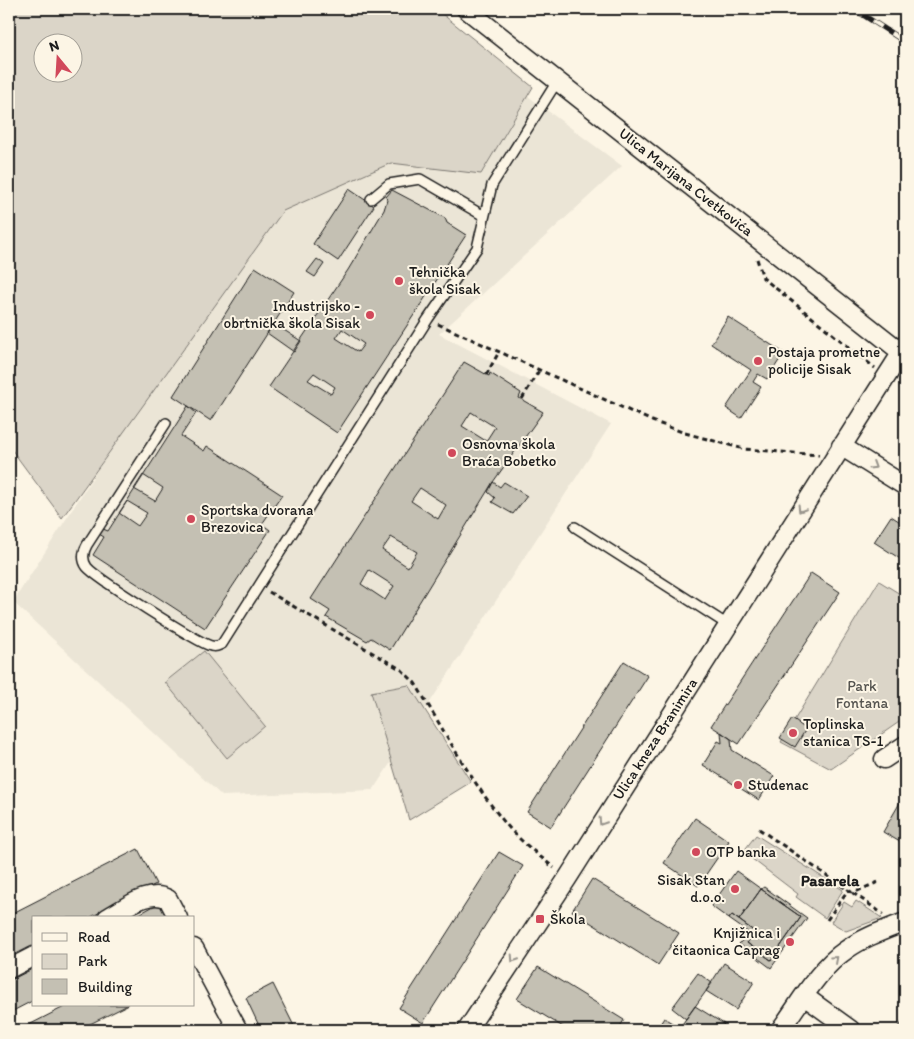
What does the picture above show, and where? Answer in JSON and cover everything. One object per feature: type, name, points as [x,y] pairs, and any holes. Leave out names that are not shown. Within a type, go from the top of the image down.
[{"type":"street","name":"Ulica Marijana Cvetkovića","points":[[466,9],[903,354]]},
{"type":"street","name":"Ulica kneza Branimira","points":[[467,1030],[567,879],[837,452],[903,354]]},
{"type":"street","points":[[837,452],[905,486]]},
{"type":"street","points":[[884,759],[905,744]]},
{"type":"street","points":[[111,916],[145,898],[156,896],[168,899],[177,916]]},
{"type":"street","points":[[780,1030],[825,968],[847,948],[905,922]]},
{"type":"street","points":[[195,950],[238,1030]]},
{"type":"street","points":[[9,969],[32,957]]},
{"type":"street","points":[[804,996],[851,1030]]},
{"type":"lane","points":[[166,423],[87,545],[84,556],[86,565],[98,576],[214,647],[222,644],[257,585],[428,319],[477,248],[492,185],[558,80]]},
{"type":"lane","points":[[371,199],[389,184],[420,179],[484,216]]},
{"type":"lane","points":[[575,527],[728,625]]},
{"type":"path","points":[[428,319],[652,421],[685,433],[744,449],[837,452]]},
{"type":"path","points":[[486,375],[499,352]]},
{"type":"path","points":[[522,399],[540,369]]},
{"type":"path","points":[[257,585],[402,670],[415,683],[481,791],[512,831],[567,879]]},
{"type":"path","points":[[759,828],[888,917]]},
{"type":"path","points":[[853,893],[878,882]]},
{"type":"path","points":[[828,920],[848,890]]},
{"type":"shaded area","points":[[521,91],[622,166],[439,334],[611,424],[373,790],[222,796],[13,602],[268,204]]},
{"type":"green space","points":[[9,9],[436,9],[533,87],[481,174],[391,163],[283,211],[62,518],[9,446]]},
{"type":"green space","name":"Park Fontana","points":[[879,581],[905,597],[905,718],[831,769],[781,742]]},
{"type":"green space","points":[[204,651],[265,726],[227,758],[165,682]]},
{"type":"green space","points":[[409,685],[471,782],[409,820],[371,692]]},
{"type":"green space","points":[[756,835],[843,890],[825,918],[796,897],[798,894],[743,852]]},
{"type":"green space","points":[[856,901],[882,918],[846,931],[831,922],[844,902],[852,907]]},
{"type":"building","points":[[349,189],[374,206],[338,261],[313,244]]},
{"type":"building","points":[[392,190],[445,218],[447,223],[466,235],[337,433],[269,387],[348,270],[384,210],[386,197]],"holes":[[[342,329],[364,344],[358,352],[336,338]],[[314,373],[335,387],[331,394],[308,380]]]},
{"type":"building","points":[[317,259],[324,264],[315,277],[307,272]]},
{"type":"building","points":[[255,267],[294,292],[211,421],[173,396]]},
{"type":"building","name":"Postaja prometne policije Sisak","points":[[728,317],[784,353],[767,379],[758,374],[753,382],[761,387],[741,418],[726,408],[751,370],[711,344]]},
{"type":"building","points":[[273,323],[301,341],[294,352],[267,333]]},
{"type":"building","points":[[464,362],[489,376],[490,373],[521,393],[519,398],[543,412],[493,482],[390,650],[371,638],[367,641],[326,617],[330,611],[311,599]],"holes":[[[471,412],[495,427],[486,441],[462,426]],[[420,488],[446,505],[438,519],[411,501]],[[391,537],[417,552],[408,567],[382,550]],[[369,570],[394,586],[385,600],[361,584]]]},
{"type":"building","name":"Sportska dvorana Brezovica","points":[[188,406],[196,413],[181,436],[204,451],[207,446],[282,495],[262,524],[270,530],[205,628],[93,555],[104,537],[99,534],[103,529],[108,531]]},
{"type":"building","points":[[143,475],[163,488],[155,501],[134,489]]},
{"type":"building","points":[[493,482],[500,487],[504,482],[527,496],[513,514],[492,502],[495,498],[488,492]]},
{"type":"building","points":[[127,501],[147,513],[138,526],[119,513]]},
{"type":"building","points":[[891,516],[905,525],[905,562],[874,542]]},
{"type":"building","points":[[811,573],[840,592],[739,744],[711,726]]},
{"type":"building","points":[[624,661],[648,676],[551,827],[527,812]]},
{"type":"building","name":"Toplinska stanica TS-1","points":[[792,719],[806,729],[795,747],[780,738]]},
{"type":"building","points":[[721,732],[731,739],[732,750],[774,776],[759,800],[703,765],[718,741],[722,743]]},
{"type":"building","points":[[905,794],[905,845],[883,832]]},
{"type":"building","name":"OTP banka","points":[[695,818],[729,841],[698,886],[664,863]]},
{"type":"building","points":[[138,849],[156,884],[93,916],[32,916],[32,947],[9,959],[9,915]]},
{"type":"building","points":[[499,852],[523,866],[423,1023],[399,1008]]},
{"type":"building","points":[[736,871],[761,889],[739,920],[732,915],[729,919],[711,906]]},
{"type":"building","points":[[592,879],[679,933],[658,965],[572,911]]},
{"type":"building","points":[[764,887],[807,918],[771,968],[739,944],[749,933],[729,919],[732,915],[755,932],[747,943],[771,960],[801,917],[761,889]]},
{"type":"building","points":[[761,889],[801,917],[771,960],[747,943],[755,932],[739,920]]},
{"type":"building","points":[[161,902],[168,916],[136,916]]},
{"type":"building","points":[[724,963],[754,982],[736,1010],[706,991]]},
{"type":"building","points":[[538,967],[624,1020],[618,1030],[568,1030],[517,999]]},
{"type":"building","points":[[32,969],[32,1001],[9,1013],[9,981]]},
{"type":"building","points":[[698,973],[712,983],[686,1019],[672,1008]]},
{"type":"building","points":[[273,984],[296,1030],[261,1030],[246,998]]},
{"type":"building","points":[[66,1006],[126,1006],[78,1030],[19,1030]]},
{"type":"building","points":[[695,1006],[724,1024],[720,1030],[678,1030]]},
{"type":"building","points":[[664,1018],[680,1028],[678,1030],[656,1030]]},
{"type":"building","points":[[905,1018],[905,1030],[897,1030]]},
{"type":"railway","points":[[854,9],[905,42]]},
{"type":"place","name":"Tehnička škola Sisak","points":[[399,281]]},
{"type":"place","name":"Industrijsko - obrtnička škola Sisak","points":[[370,315]]},
{"type":"place","name":"Postaja prometne policije Sisak","points":[[758,361]]},
{"type":"place","name":"Osnovna škola Braća Bobetko","points":[[452,453]]},
{"type":"place","name":"Sportska dvorana Brezovica","points":[[191,519]]},
{"type":"place","name":"Toplinska stanica TS-1","points":[[793,733]]},
{"type":"place","name":"Studenac","points":[[738,785]]},
{"type":"place","name":"OTP banka","points":[[696,852]]},
{"type":"place","name":"Sisak Stan d.o.o.","points":[[735,889]]},
{"type":"place","name":"Škola","points":[[540,919]]},
{"type":"place","name":"Knjižnica i čitaonica Caprag","points":[[790,942]]},
{"type":"district","name":"Pasarela","points":[[830,880]]}]
